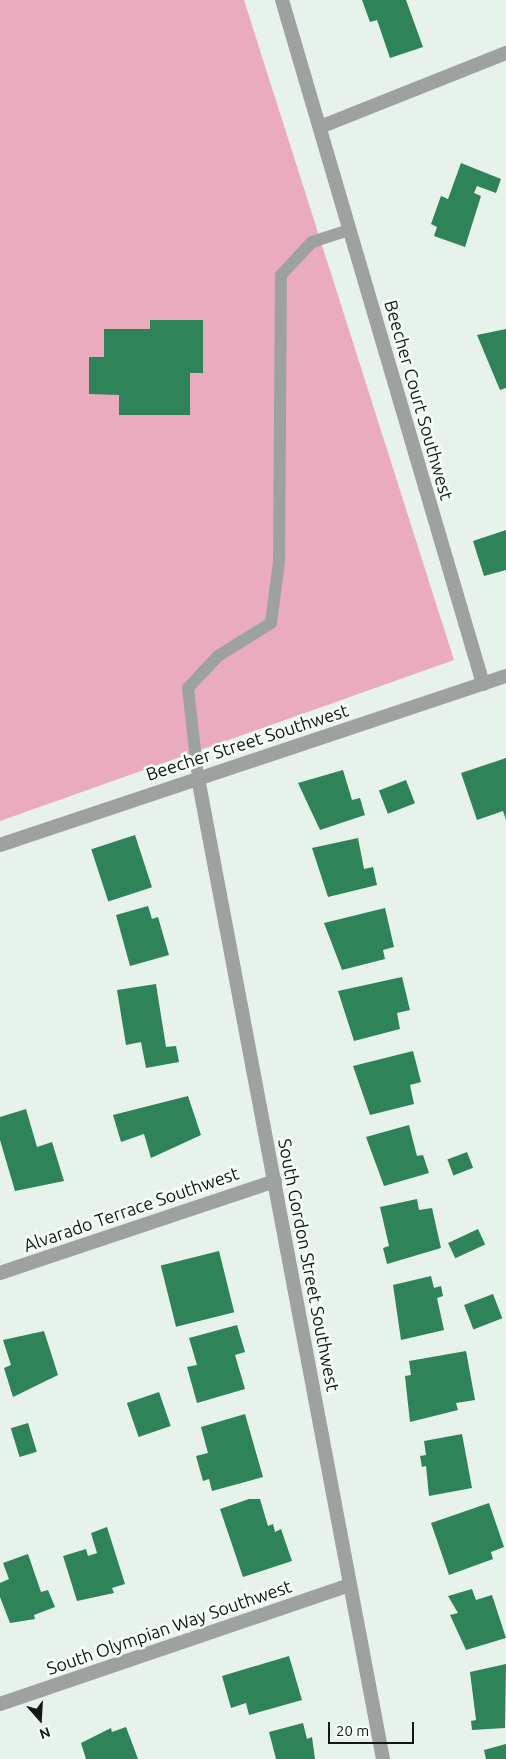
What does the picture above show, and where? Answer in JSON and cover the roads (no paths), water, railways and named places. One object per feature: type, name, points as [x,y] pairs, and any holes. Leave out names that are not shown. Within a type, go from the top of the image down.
[{"type":"street","name":"Beecher Court Southwest","points":[[282,0],[482,684]]},
{"type":"street","points":[[320,127],[506,53]]},
{"type":"street","name":"Beecher Street Southwest","points":[[0,845],[506,676]]},
{"type":"street","name":"South Gordon Street Southwest","points":[[198,778],[382,1759]]},
{"type":"street","name":"Alvarado Terrace Southwest","points":[[0,1273],[275,1181]]},
{"type":"street","name":"South Olympian Way Southwest","points":[[0,1704],[349,1585]]},
{"type":"lane","points":[[198,778],[188,688],[218,656],[271,624],[279,561],[281,275],[312,242],[350,230]]}]
